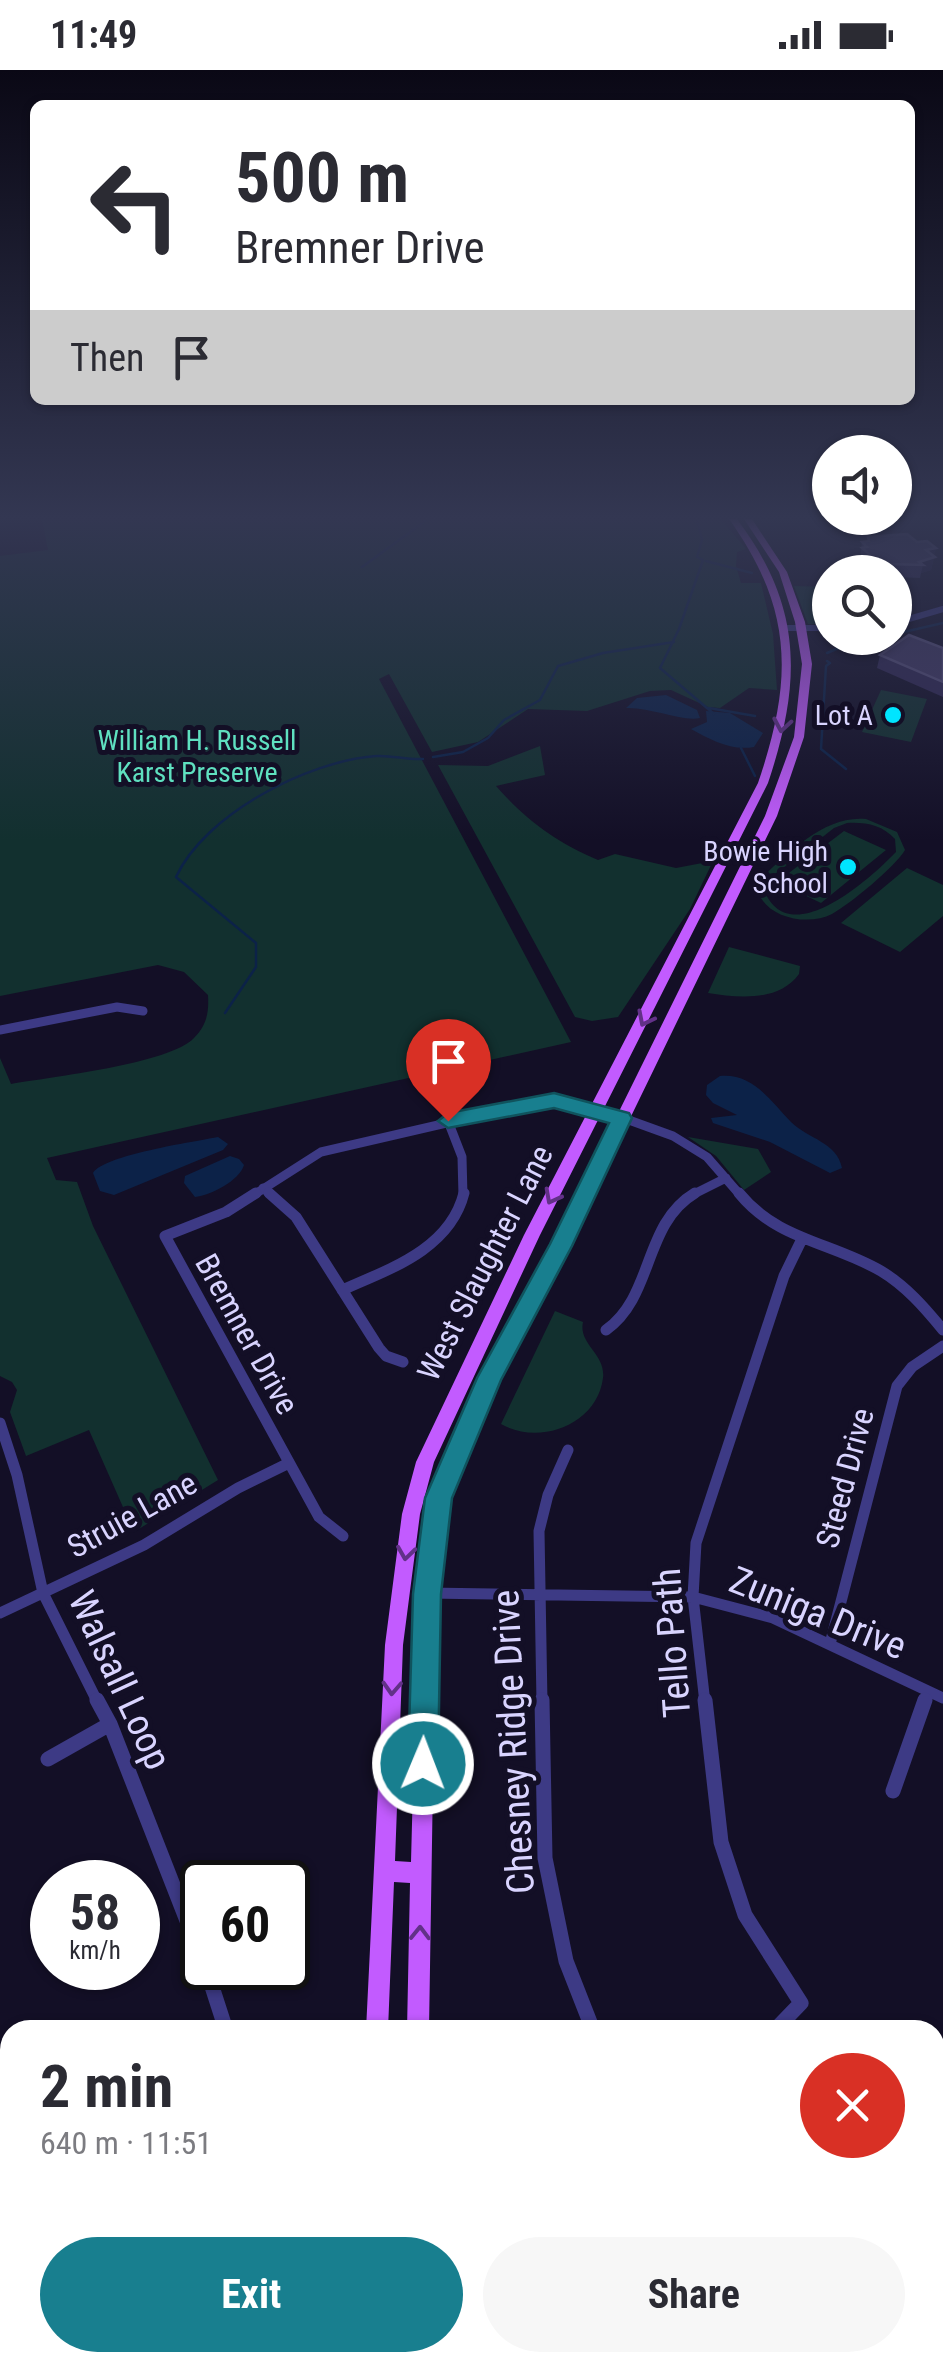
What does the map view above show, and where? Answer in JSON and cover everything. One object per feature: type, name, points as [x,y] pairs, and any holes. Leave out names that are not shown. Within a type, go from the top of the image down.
[{"type":"main road","name":"West Slaughter Lane","points":[[377,2020],[394,1646],[411,1514],[426,1462],[532,1235],[764,783],[781,736],[788,684],[786,628]]},
{"type":"main road","name":"West Slaughter Lane","points":[[418,2020],[427,1594],[438,1498],[490,1378],[560,1246],[782,786],[799,737],[806,698],[807,664],[801,628]]},
{"type":"main road","points":[[764,783],[782,786]]},
{"type":"main road","points":[[468,1368],[490,1378]]},
{"type":"main road","points":[[383,1871],[421,1872]]},
{"type":"street","points":[[786,628],[812,628]]},
{"type":"street","points":[[0,1030],[116,1007],[143,1011]]},
{"type":"street","name":"Bremner Drive","points":[[343,1536],[319,1517],[166,1236],[226,1212],[321,1152],[542,1101],[621,1118],[680,1139],[706,1156],[755,1212],[802,1239],[887,1274],[912,1293],[943,1330]]},
{"type":"street","points":[[342,1290],[420,1254],[455,1219],[466,1194],[467,1168],[448,1121]]},
{"type":"street","points":[[606,1330],[628,1312],[670,1213],[691,1194],[726,1178]]},
{"type":"street","points":[[264,1188],[296,1217],[378,1348],[386,1356],[403,1362]]},
{"type":"street","name":"Tello Path","points":[[785,2020],[801,2003],[760,1944],[727,1869],[693,1596],[696,1543],[704,1510],[784,1276],[802,1239]]},
{"type":"street","name":"Steed Drive","points":[[830,1644],[897,1386],[912,1366],[943,1346]]},
{"type":"street","name":"Walsall Loop","points":[[0,1423],[17,1476],[43,1593],[57,1627],[110,1724],[180,1903]]},
{"type":"street","name":"Chesney Ridge Drive","points":[[568,1450],[540,1520],[538,1594],[545,1858],[566,1961],[589,2020]]},
{"type":"street","name":"Struie Lane","points":[[0,1613],[144,1545],[238,1488],[289,1463]]},
{"type":"street","name":"Zuniga Drive","points":[[427,1594],[693,1596],[748,1609],[943,1698]]},
{"type":"street","points":[[893,1790],[928,1690]]},
{"type":"street","points":[[48,1759],[110,1724]]},
{"type":"street","points":[[213,1990],[223,2020]]},
{"type":"green space","name":"William H. Russell Karst Preserve","points":[[0,626],[771,626],[777,690],[749,688],[720,708],[708,707],[671,690],[650,691],[587,711],[528,709],[478,742],[432,752],[389,674],[379,679],[571,1042],[47,1158],[56,1180],[77,1182],[93,1226],[218,1480],[134,1532],[89,1430],[26,1456],[10,1412],[17,1390],[0,1376],[0,1058],[11,1084],[160,1055],[181,1047],[202,1028],[208,995],[184,972],[158,965],[0,996]]},
{"type":"green space","name":"Lot A","points":[[881,690],[927,699],[911,742],[862,732]]},
{"type":"green space","points":[[540,746],[545,775],[496,786],[530,820],[555,838],[598,860],[615,854],[676,868],[713,861],[690,909],[618,1017],[592,1021],[575,1017],[438,765],[488,766]]},
{"type":"green space","points":[[851,819],[866,819],[897,832],[905,850],[872,885],[832,914],[799,919],[768,906],[757,888],[761,878],[809,837]],"holes":[[[854,823],[885,830],[895,839],[896,852],[868,878],[830,904],[810,913],[792,914],[776,908],[764,890],[769,879],[834,828]]]},
{"type":"green space","points":[[844,831],[886,850],[821,903],[777,882]]},
{"type":"green space","points":[[907,868],[943,885],[943,916],[900,952],[841,923]]},
{"type":"green space","points":[[729,947],[800,966],[799,974],[791,983],[769,994],[745,997],[708,993]]},
{"type":"green space","points":[[688,1137],[758,1149],[771,1172],[744,1190],[716,1156]]},
{"type":"green space","points":[[555,1311],[583,1322],[584,1337],[603,1370],[598,1394],[578,1419],[548,1432],[532,1433],[501,1424]]},
{"type":"water","points":[[666,695],[697,710],[700,718],[626,708],[637,698]]},
{"type":"water","points":[[706,711],[730,713],[763,733],[754,747],[721,744],[691,729],[707,722]]},
{"type":"water","points":[[720,1076],[742,1079],[760,1090],[798,1128],[834,1152],[842,1168],[830,1173],[770,1142],[713,1123],[711,1118],[737,1115],[706,1095],[707,1085]]},
{"type":"water","points":[[218,1137],[228,1144],[223,1150],[114,1195],[100,1191],[93,1173],[131,1155]]},
{"type":"water","points":[[230,1156],[244,1165],[241,1171],[231,1182],[195,1197],[184,1183],[185,1176]]},
{"type":"building","points":[[912,636],[943,648],[943,682],[880,655],[912,655]]},
{"type":"waterway","points":[[673,642],[680,626]]},
{"type":"waterway","points":[[912,630],[928,626]]},
{"type":"waterway","points":[[433,757],[463,752],[488,738],[504,720],[540,700],[558,666],[603,653],[673,642]]},
{"type":"waterway","points":[[673,642],[660,668],[714,714]]},
{"type":"waterway","points":[[827,661],[830,663],[826,666],[821,749],[846,769]]},
{"type":"waterway","points":[[709,708],[755,716]]},
{"type":"waterway","points":[[741,748],[755,776]]},
{"type":"waterway","points":[[225,1013],[256,967],[256,943],[176,877],[190,854],[234,812],[290,780],[349,760],[382,756],[423,759]]},
{"type":"place","name":"Lot A","points":[[893,715]]},
{"type":"place","name":"Bowie High School","points":[[848,867]]},
{"type":"route","points":[[423,1764],[427,1594],[438,1498],[490,1378],[560,1246],[621,1118],[554,1101],[448,1121]]}]
